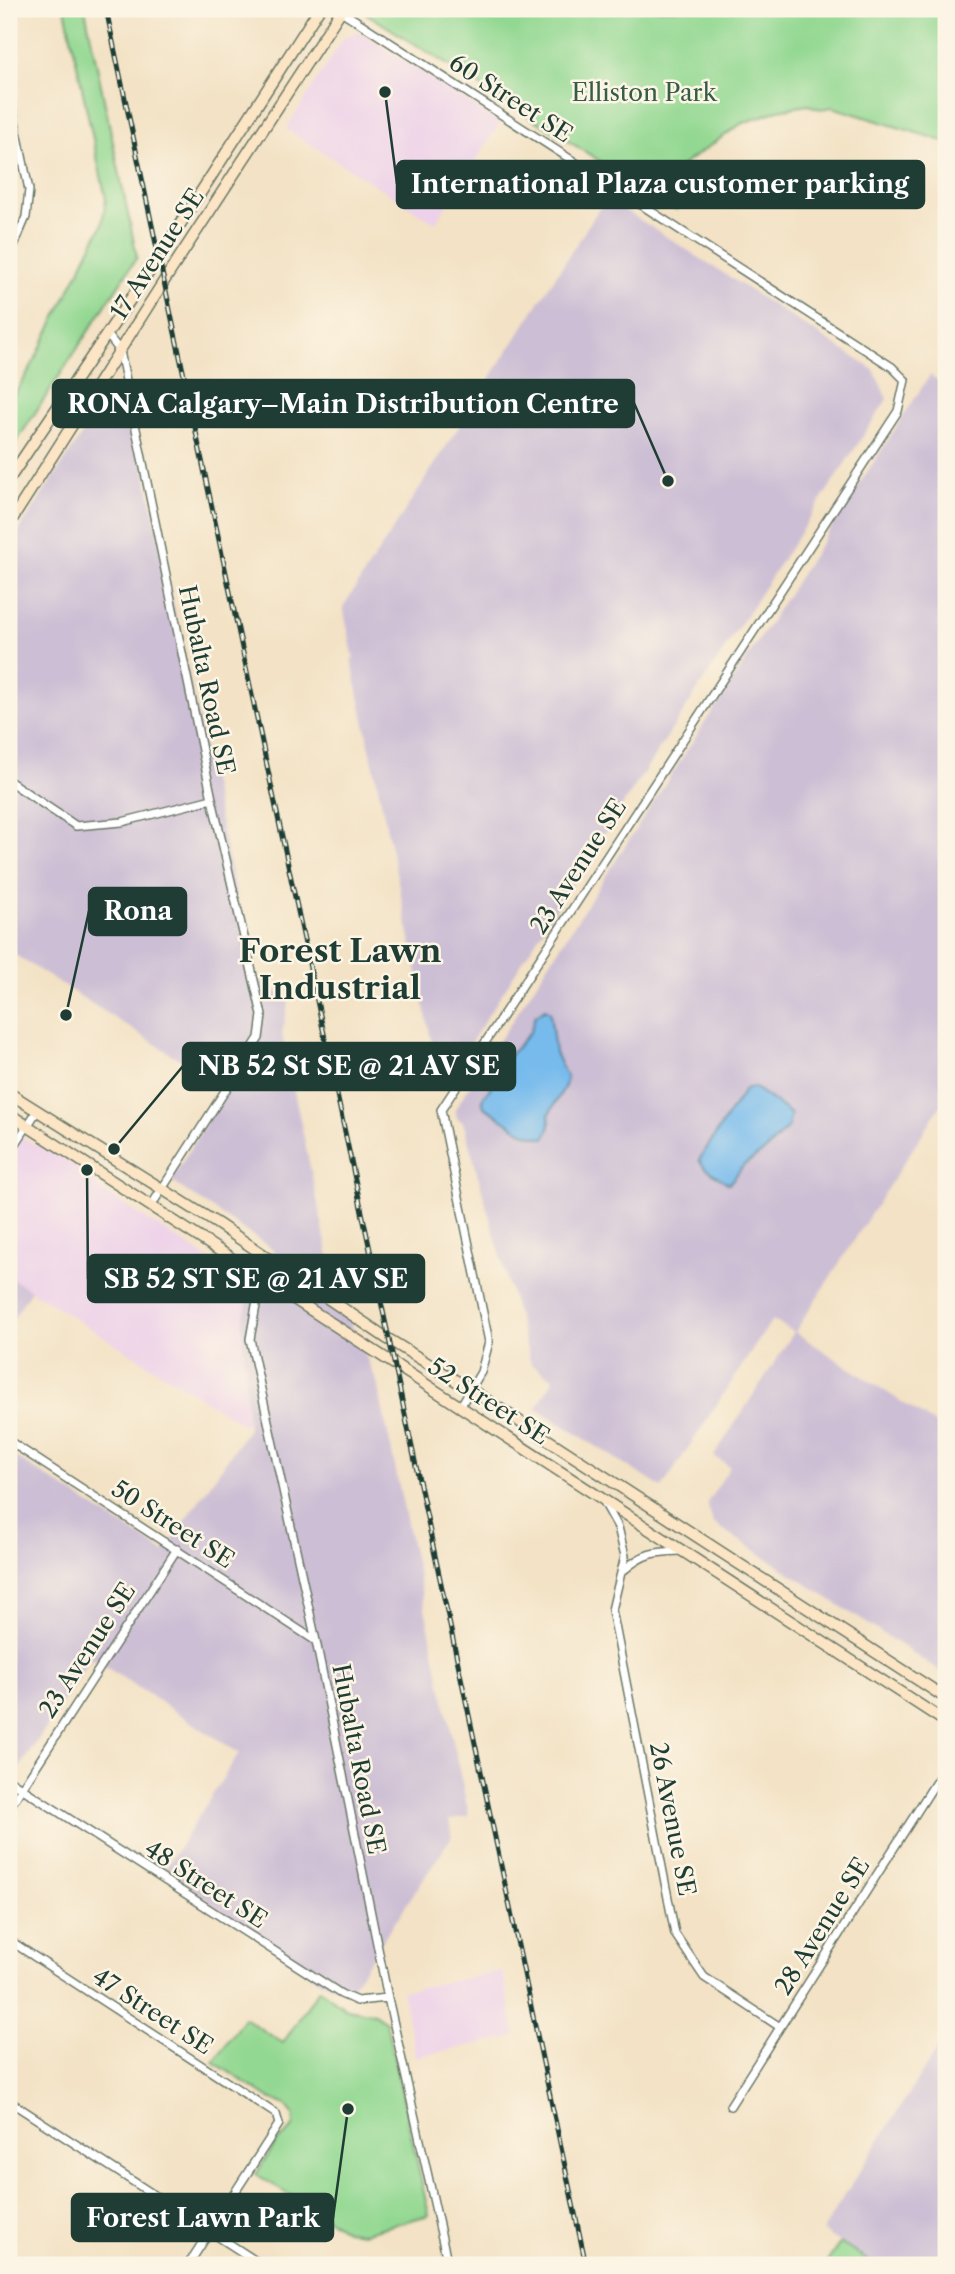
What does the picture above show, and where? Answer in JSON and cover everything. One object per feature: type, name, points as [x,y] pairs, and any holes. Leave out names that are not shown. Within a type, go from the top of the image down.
[{"type":"main road","name":"17 Avenue SE","points":[[9,479],[319,9]]},
{"type":"main road","name":"17 Avenue SE","points":[[9,524],[340,9]]},
{"type":"main road","name":"52 Street SE","points":[[9,1093],[162,1188],[388,1339],[946,1698]]},
{"type":"main road","name":"52 Street SE","points":[[9,1114],[946,1722]]},
{"type":"street","name":"60 Street SE","points":[[340,9],[892,368],[905,380]]},
{"type":"street","points":[[9,92],[13,130],[29,190],[26,217],[9,257]]},
{"type":"street","name":"Hubalta Road SE","points":[[107,334],[120,351],[212,799],[262,1015],[259,1038],[162,1188]]},
{"type":"street","name":"23 Avenue SE","points":[[460,1407],[481,1372],[489,1342],[441,1110],[898,411],[905,380]]},
{"type":"street","points":[[9,781],[76,826],[122,822],[212,799]]},
{"type":"street","points":[[9,1154],[37,1111]]},
{"type":"street","points":[[151,1206],[162,1188]]},
{"type":"street","name":"Hubalta Road SE","points":[[279,1265],[257,1300],[250,1339],[316,1641],[388,1998],[448,2265]]},
{"type":"street","name":"50 Street SE","points":[[9,1441],[316,1641]]},
{"type":"street","name":"26 Avenue SE","points":[[603,1500],[618,1527],[625,1556],[612,1611],[675,1934],[705,1977],[780,2027]]},
{"type":"street","name":"23 Avenue SE","points":[[9,1808],[177,1549]]},
{"type":"street","points":[[623,1572],[641,1556],[656,1552],[683,1552]]},
{"type":"street","name":"28 Avenue SE","points":[[730,2106],[946,1766]]},
{"type":"street","name":"48 Street SE","points":[[9,1780],[341,1994],[357,2001],[388,1998]]},
{"type":"street","name":"47 Street SE","points":[[9,1940],[276,2114],[279,2124],[209,2231]]},
{"type":"street","points":[[9,2101],[262,2265]]},
{"type":"street","points":[[188,2265],[209,2231]]},
{"type":"shaded area","points":[[358,31],[500,123],[435,223],[286,129],[344,38]]},
{"type":"shaded area","points":[[606,198],[874,370],[887,399],[452,1072],[437,1067],[351,658],[354,660],[343,607]]},
{"type":"shaded area","points":[[930,375],[946,385],[946,1097],[795,1332],[946,1431],[946,1675],[713,1523],[707,1503],[730,1467],[714,1456],[794,1332],[772,1320],[662,1488],[536,1408],[554,1379],[531,1364],[463,1122],[457,1118],[455,1109]]},
{"type":"shaded area","points":[[109,393],[121,400],[134,421],[253,975],[289,1001],[282,1034],[336,1290],[377,1382],[469,1816],[449,1820],[452,1836],[349,1991],[319,1981],[165,1869],[239,1753],[92,1658],[16,1773],[9,1768],[9,1453],[164,1552],[248,1429],[242,1323],[250,1290],[275,1251],[171,1181],[226,1089],[9,951],[9,546]]},
{"type":"shaded area","points":[[21,1135],[33,1144],[41,1144],[97,1181],[95,1186],[238,1278],[250,1290],[242,1323],[247,1424],[241,1423],[9,1277],[9,1154]]},
{"type":"shaded area","points":[[9,1277],[31,1290],[9,1325]]},
{"type":"shaded area","points":[[502,1971],[516,2036],[416,2057],[402,1991]]},
{"type":"shaded area","points":[[946,2035],[946,2265],[875,2265],[822,2231]]},
{"type":"green space","points":[[65,9],[85,9],[137,257],[9,453],[9,403],[29,371],[102,225],[106,199]]},
{"type":"green space","name":"Elliston Park","points":[[366,9],[946,9],[946,142],[832,107],[821,109],[808,105],[778,110],[741,124],[681,166],[676,209],[367,14]]},
{"type":"green space","points":[[319,1989],[347,2009],[374,2014],[386,2022],[429,2215],[363,2233],[346,2231],[256,2174],[277,2142],[291,2130],[294,2124],[293,2114],[286,2105],[267,2097],[214,2062],[244,2018],[283,2043]]},
{"type":"green space","points":[[840,2243],[875,2265],[825,2265]]},
{"type":"water","points":[[545,1009],[550,1012],[555,1053],[567,1078],[549,1114],[550,1126],[545,1138],[513,1126],[484,1107],[482,1099],[500,1075],[501,1066],[530,1032],[535,1016]]},
{"type":"water","points":[[754,1087],[791,1114],[788,1127],[766,1150],[744,1165],[729,1184],[705,1168],[699,1160],[745,1089]]},
{"type":"railway","points":[[106,9],[586,2265]]},
{"type":"place","name":"International Plaza customer parking","points":[[385,92]]},
{"type":"place","name":"RONA Calgary–Main Distribution Centre","points":[[668,481]]},
{"type":"place","name":"Rona","points":[[66,1015]]},
{"type":"place","name":"NB 52 St SE @ 21 AV SE","points":[[114,1149]]},
{"type":"place","name":"SB 52 ST SE @ 21 AV SE","points":[[87,1170]]},
{"type":"place","name":"Forest Lawn Park","points":[[348,2109]]},
{"type":"district","name":"Forest Lawn Industrial","points":[[340,968]]}]
